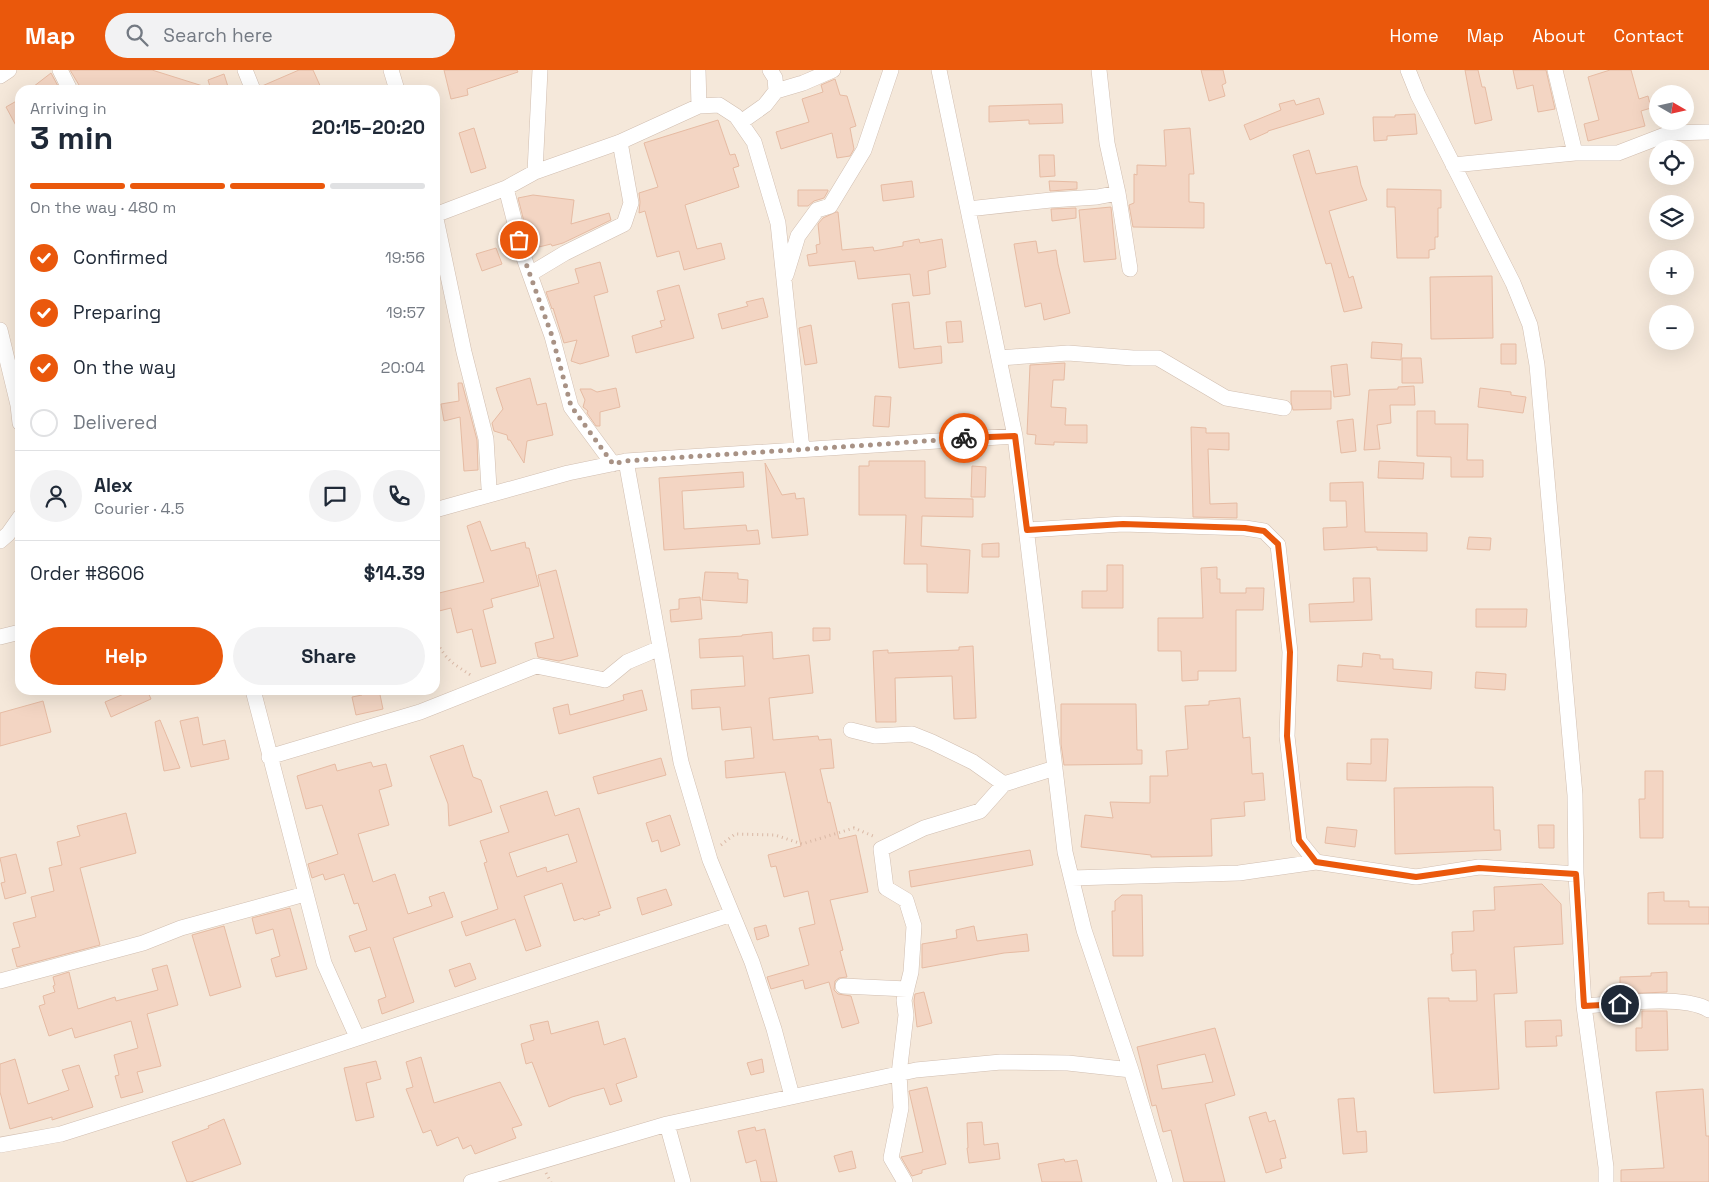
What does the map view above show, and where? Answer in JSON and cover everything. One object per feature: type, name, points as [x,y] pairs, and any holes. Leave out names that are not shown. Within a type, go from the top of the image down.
[{"type":"street","points":[[0,76],[9,70]]},
{"type":"street","points":[[60,70],[68,85]]},
{"type":"street","points":[[245,70],[251,85]]},
{"type":"street","points":[[391,70],[396,85]]},
{"type":"street","points":[[535,172],[540,70]]},
{"type":"street","points":[[698,70],[699,106]]},
{"type":"street","points":[[770,70],[775,78],[776,91]]},
{"type":"street","points":[[741,122],[765,105],[776,91],[803,83],[833,70]]},
{"type":"street","points":[[784,281],[798,236],[817,210],[830,206],[864,150],[891,70]]},
{"type":"street","points":[[939,70],[1015,436],[1065,852],[1084,930],[1165,1182]]},
{"type":"street","points":[[1099,70],[1107,143],[1118,193],[1130,269]]},
{"type":"street","points":[[1408,70],[1418,95],[1513,283],[1530,326],[1537,365],[1575,795],[1576,874],[1584,1006],[1606,1167],[1606,1182]]},
{"type":"street","points":[[1555,70],[1575,152]]},
{"type":"street","points":[[440,213],[506,188],[535,172],[620,142],[699,106],[720,105],[736,116],[754,142],[778,223],[802,449]]},
{"type":"street","points":[[1453,165],[1575,152],[1618,153],[1670,133],[1709,132]]},
{"type":"street","points":[[530,274],[565,253],[624,224],[631,203],[620,142]]},
{"type":"street","points":[[506,188],[524,258],[552,336],[571,406],[620,462],[660,648],[681,762],[709,854],[752,962],[774,1029],[792,1096]]},
{"type":"street","points":[[968,209],[1097,197],[1118,193]]},
{"type":"street","points":[[440,239],[464,352],[486,438],[490,488],[494,493]]},
{"type":"street","points":[[0,330],[15,388]]},
{"type":"street","points":[[999,358],[1068,353],[1158,358],[1226,398],[1284,408]]},
{"type":"street","points":[[440,509],[568,473],[620,462],[1015,436]]},
{"type":"street","points":[[0,541],[15,524]]},
{"type":"street","points":[[1027,530],[1123,524],[1245,528],[1264,531],[1278,544],[1290,652],[1287,736],[1299,840],[1316,862]]},
{"type":"street","points":[[0,637],[15,633]]},
{"type":"street","points":[[269,757],[420,712],[536,666],[605,680],[628,662],[660,648]]},
{"type":"street","points":[[254,695],[324,963],[357,1038]]},
{"type":"street","points":[[851,730],[875,736],[912,734],[973,762],[1004,784]]},
{"type":"street","points":[[905,1182],[892,1158],[901,1108],[899,1074],[906,1015],[904,1000],[911,972],[914,926],[906,900],[886,888],[882,849],[924,828],[980,811],[1004,784],[1055,768]]},
{"type":"street","points":[[1072,878],[1239,873],[1316,862],[1416,877],[1479,868],[1576,874]]},
{"type":"street","points":[[0,981],[143,943],[181,928],[305,894]]},
{"type":"street","points":[[0,1145],[61,1134],[213,1086],[732,914]]},
{"type":"street","points":[[843,986],[907,989]]},
{"type":"street","points":[[1584,1006],[1674,1001],[1703,1006],[1709,1010]]},
{"type":"street","points":[[471,1182],[667,1124],[916,1070],[1001,1062],[1068,1063],[1130,1070]]},
{"type":"street","points":[[667,1124],[684,1182]]},
{"type":"path","points":[[440,649],[455,666],[471,675],[484,687]]},
{"type":"path","points":[[709,854],[735,834],[775,835],[802,844],[854,828],[892,844]]},
{"type":"shaded area","points":[[0,70],[1709,70],[1709,1182],[0,1182]]},
{"type":"building","points":[[70,70],[152,70],[200,85],[79,85]]},
{"type":"building","points":[[299,70],[313,70],[320,85],[264,85]]},
{"type":"building","points":[[444,70],[517,70],[518,72],[467,89],[468,95],[451,99]]},
{"type":"building","points":[[1201,70],[1223,70],[1226,83],[1222,85],[1225,96],[1209,101]]},
{"type":"building","points":[[1465,70],[1478,70],[1482,87],[1485,87],[1492,120],[1475,124]]},
{"type":"building","points":[[1513,70],[1546,70],[1555,109],[1538,112],[1533,85],[1517,89]]},
{"type":"building","points":[[1610,70],[1631,70],[1639,99],[1648,96],[1649,100],[1649,109],[1641,111],[1645,126],[1588,141],[1584,124],[1599,120],[1588,77]]},
{"type":"building","points":[[51,73],[57,85],[35,85]]},
{"type":"building","points":[[224,74],[227,85],[210,85],[208,80]]},
{"type":"building","points":[[835,79],[840,95],[847,96],[856,126],[850,128],[854,149],[850,156],[837,158],[832,133],[781,149],[776,132],[809,122],[802,99],[823,92],[821,85]]},
{"type":"building","points":[[1319,98],[1324,114],[1268,131],[1250,140],[1244,125],[1281,110],[1279,104],[1294,100],[1296,105]]},
{"type":"building","points":[[15,102],[15,124],[6,107]]},
{"type":"building","points":[[1062,104],[1063,123],[1029,124],[1029,120],[989,122],[989,106]]},
{"type":"building","points":[[1415,114],[1417,134],[1387,136],[1387,140],[1374,141],[1373,117],[1395,117],[1395,115]]},
{"type":"building","points":[[718,120],[730,155],[735,154],[739,166],[733,168],[739,187],[685,205],[697,249],[721,243],[725,259],[684,270],[679,251],[657,257],[645,211],[639,213],[639,193],[658,187],[644,143]]},
{"type":"building","points":[[474,128],[486,168],[471,173],[459,133]]},
{"type":"building","points":[[1190,128],[1194,174],[1189,174],[1189,202],[1204,203],[1204,228],[1133,227],[1129,205],[1134,203],[1134,174],[1137,175],[1137,165],[1166,166],[1164,130]]},
{"type":"building","points":[[1309,150],[1316,174],[1357,166],[1361,185],[1367,200],[1329,211],[1349,278],[1353,276],[1362,308],[1344,312],[1331,263],[1326,264],[1293,155]]},
{"type":"building","points":[[1039,155],[1054,155],[1055,176],[1040,177]]},
{"type":"building","points":[[912,181],[914,197],[883,201],[881,185]]},
{"type":"building","points":[[1049,181],[1077,182],[1077,189],[1050,191]]},
{"type":"building","points":[[1387,189],[1441,190],[1441,208],[1438,208],[1438,237],[1435,237],[1435,249],[1429,250],[1429,258],[1397,258],[1395,207],[1387,207]]},
{"type":"building","points":[[798,190],[828,191],[824,198],[814,201],[808,206],[798,206]]},
{"type":"building","points":[[533,195],[574,200],[571,224],[609,213],[611,220],[563,243],[531,249],[518,198]]},
{"type":"building","points":[[1111,207],[1116,259],[1084,262],[1079,210]]},
{"type":"building","points":[[1076,208],[1076,218],[1052,221],[1051,209]]},
{"type":"building","points":[[838,212],[842,250],[873,247],[874,251],[903,246],[903,242],[919,239],[920,243],[942,239],[946,267],[928,271],[930,294],[913,296],[910,274],[858,279],[855,261],[809,266],[807,255],[817,253],[816,245],[820,244],[818,224],[823,218]]},
{"type":"building","points":[[1036,241],[1038,253],[1056,250],[1070,313],[1044,320],[1041,303],[1025,307],[1014,244]]},
{"type":"building","points":[[496,248],[502,264],[482,271],[476,254]]},
{"type":"building","points":[[600,262],[608,292],[594,296],[609,356],[580,364],[571,361],[577,340],[564,343],[546,292],[579,283],[575,269]]},
{"type":"building","points":[[1492,276],[1493,338],[1431,339],[1430,277]]},
{"type":"building","points":[[679,285],[694,338],[636,353],[632,336],[662,327],[660,321],[665,320],[657,291]]},
{"type":"building","points":[[763,298],[768,317],[722,329],[718,314],[748,306],[746,302]]},
{"type":"building","points":[[909,302],[914,349],[941,346],[942,363],[899,368],[892,304]]},
{"type":"building","points":[[961,321],[963,342],[948,343],[946,322]]},
{"type":"building","points":[[811,325],[817,363],[805,365],[799,328]]},
{"type":"building","points":[[1372,342],[1402,344],[1401,360],[1371,358]]},
{"type":"building","points":[[1501,344],[1516,344],[1516,364],[1501,364]]},
{"type":"building","points":[[1402,358],[1421,358],[1423,383],[1402,383]]},
{"type":"building","points":[[1065,363],[1064,380],[1053,380],[1051,407],[1066,408],[1065,425],[1087,425],[1087,443],[1054,442],[1054,445],[1035,444],[1036,435],[1027,434],[1030,365]]},
{"type":"building","points":[[1347,364],[1350,395],[1334,397],[1331,366]]},
{"type":"building","points":[[530,378],[537,405],[546,403],[553,435],[527,441],[524,463],[510,440],[508,440],[507,435],[494,431],[492,423],[503,409],[496,388]]},
{"type":"building","points":[[458,383],[462,383],[477,440],[478,470],[464,471],[460,417],[444,421],[441,404],[459,401]]},
{"type":"building","points":[[1414,386],[1415,405],[1390,405],[1391,423],[1377,425],[1380,449],[1364,450],[1369,390],[1398,389],[1398,387]]},
{"type":"building","points":[[616,388],[620,407],[600,412],[600,426],[596,426],[587,413],[588,411],[583,407],[585,400],[580,389],[591,389],[597,392]]},
{"type":"building","points":[[1480,388],[1511,392],[1511,395],[1526,397],[1523,413],[1478,407]]},
{"type":"building","points":[[1291,391],[1331,391],[1331,409],[1293,410]]},
{"type":"building","points":[[875,396],[891,397],[889,427],[873,426]]},
{"type":"building","points":[[1417,411],[1435,411],[1435,424],[1468,424],[1467,460],[1483,460],[1483,477],[1451,477],[1451,457],[1417,456]]},
{"type":"building","points":[[1353,419],[1356,451],[1341,453],[1337,421]]},
{"type":"building","points":[[1191,427],[1206,428],[1206,433],[1229,433],[1229,450],[1208,449],[1210,504],[1237,503],[1237,518],[1193,517]]},
{"type":"building","points":[[869,461],[925,461],[925,498],[973,499],[973,517],[922,516],[921,546],[970,550],[968,593],[927,592],[927,564],[904,564],[906,515],[859,515],[859,466],[869,466]]},
{"type":"building","points":[[1379,461],[1424,463],[1423,479],[1378,478]]},
{"type":"building","points":[[765,463],[782,495],[795,493],[796,499],[804,498],[808,535],[772,538]]},
{"type":"building","points":[[972,466],[986,467],[985,497],[971,497]]},
{"type":"building","points":[[743,472],[744,487],[682,491],[684,529],[746,525],[747,531],[758,530],[760,544],[664,550],[659,478]]},
{"type":"building","points":[[1363,482],[1365,532],[1427,533],[1427,551],[1377,550],[1377,547],[1324,550],[1323,528],[1347,527],[1346,501],[1330,501],[1330,483]]},
{"type":"building","points":[[480,521],[491,551],[525,542],[526,548],[529,548],[539,586],[491,599],[493,607],[483,610],[496,663],[481,667],[472,629],[457,633],[451,608],[440,611],[440,593],[484,582],[467,526]]},
{"type":"building","points":[[1469,537],[1491,538],[1490,550],[1467,549]]},
{"type":"building","points":[[999,543],[999,557],[982,557],[982,544]]},
{"type":"building","points":[[1107,565],[1123,565],[1123,608],[1082,608],[1082,591],[1107,591]]},
{"type":"building","points":[[1217,567],[1217,579],[1220,579],[1220,593],[1246,593],[1246,588],[1264,588],[1263,610],[1236,610],[1236,671],[1198,671],[1198,680],[1182,681],[1181,651],[1158,651],[1158,618],[1203,618],[1201,568]]},
{"type":"building","points":[[556,570],[578,656],[559,661],[538,657],[535,643],[554,638],[538,575]]},
{"type":"building","points":[[705,572],[738,573],[738,579],[748,580],[747,603],[702,600]]},
{"type":"building","points":[[1353,578],[1370,578],[1372,620],[1310,622],[1309,604],[1354,602]]},
{"type":"building","points":[[700,597],[702,619],[671,622],[670,610],[679,609],[679,599]]},
{"type":"building","points":[[1476,609],[1527,609],[1526,627],[1476,627]]},
{"type":"building","points":[[813,628],[830,628],[830,640],[813,641]]},
{"type":"building","points":[[772,632],[773,659],[809,655],[813,693],[769,698],[773,740],[818,736],[819,740],[831,739],[834,768],[820,769],[828,803],[830,802],[839,839],[856,835],[868,892],[830,900],[843,950],[840,951],[847,977],[839,978],[835,981],[834,990],[838,994],[851,996],[859,1023],[842,1028],[829,982],[805,989],[803,980],[771,989],[767,977],[809,965],[799,928],[815,924],[808,891],[784,897],[776,866],[771,867],[768,855],[801,846],[785,772],[726,778],[725,761],[754,758],[751,727],[722,730],[720,707],[692,709],[691,690],[745,686],[743,656],[700,658],[699,639]]},
{"type":"building","points":[[973,646],[976,718],[954,719],[952,676],[895,678],[896,722],[876,722],[873,651],[888,650],[888,653],[959,650],[959,647]]},
{"type":"building","points":[[1363,653],[1380,655],[1380,659],[1393,659],[1393,669],[1432,672],[1431,689],[1337,681],[1338,665],[1362,667]]},
{"type":"building","points":[[1476,672],[1506,674],[1505,690],[1475,688]]},
{"type":"building","points":[[642,690],[647,710],[559,734],[553,708],[568,704],[570,715],[624,700],[623,695]]},
{"type":"building","points":[[121,695],[149,695],[151,699],[111,717],[105,702]]},
{"type":"building","points":[[380,695],[383,709],[356,715],[352,697]]},
{"type":"building","points":[[1240,698],[1243,738],[1250,737],[1252,774],[1263,773],[1265,800],[1244,802],[1245,816],[1211,819],[1212,856],[1151,857],[1151,855],[1081,847],[1085,815],[1113,818],[1110,802],[1150,803],[1150,776],[1168,776],[1166,751],[1188,749],[1185,706],[1209,705],[1209,701]]},
{"type":"building","points":[[43,701],[51,732],[0,746],[0,713]]},
{"type":"building","points":[[1061,704],[1136,704],[1137,750],[1142,750],[1142,764],[1064,765],[1061,744]]},
{"type":"building","points":[[198,717],[203,745],[225,740],[229,759],[191,767],[180,721]]},
{"type":"building","points":[[160,720],[180,768],[164,771],[155,722]]},
{"type":"building","points":[[1371,739],[1388,739],[1386,781],[1347,780],[1347,763],[1371,764]]},
{"type":"building","points":[[463,745],[473,777],[481,780],[492,812],[449,826],[448,804],[430,756]]},
{"type":"building","points":[[661,758],[666,775],[598,794],[593,777]]},
{"type":"building","points":[[371,762],[373,767],[386,764],[392,786],[379,790],[389,825],[358,834],[373,882],[395,874],[408,914],[432,906],[429,897],[444,892],[453,917],[393,938],[414,1002],[382,1014],[378,1000],[386,997],[370,947],[355,952],[349,936],[367,930],[358,903],[354,904],[344,874],[325,880],[323,874],[312,878],[308,864],[338,854],[322,805],[306,809],[297,776],[335,764],[337,771]]},
{"type":"building","points":[[1645,771],[1663,771],[1663,838],[1640,838],[1639,799],[1645,799]]},
{"type":"building","points":[[1493,787],[1494,830],[1500,830],[1501,850],[1395,854],[1394,788]]},
{"type":"building","points":[[547,791],[555,816],[579,808],[611,908],[598,912],[600,915],[574,921],[562,883],[524,896],[541,946],[526,951],[515,919],[466,936],[461,922],[498,909],[484,863],[487,862],[480,841],[509,832],[500,806]],"holes":[[[568,834],[577,862],[547,872],[546,867],[517,877],[509,853]]]},
{"type":"building","points":[[126,813],[136,853],[80,868],[100,945],[17,967],[12,949],[20,947],[13,923],[36,917],[31,897],[54,891],[49,868],[62,865],[57,842],[80,836],[77,826]]},
{"type":"building","points":[[670,815],[680,845],[661,852],[658,840],[652,842],[646,823]]},
{"type":"building","points":[[1538,825],[1554,825],[1554,848],[1539,848]]},
{"type":"building","points":[[1327,827],[1357,830],[1355,847],[1325,843]]},
{"type":"building","points":[[1030,850],[1033,865],[911,887],[909,871]]},
{"type":"building","points":[[16,854],[26,893],[5,899],[1,883],[5,882],[0,858]]},
{"type":"building","points":[[1542,884],[1561,904],[1563,944],[1514,947],[1517,993],[1494,994],[1499,1089],[1434,1093],[1428,998],[1449,998],[1449,1001],[1477,1001],[1476,970],[1452,971],[1452,932],[1474,931],[1473,911],[1495,910],[1494,887]]},
{"type":"building","points":[[666,889],[672,905],[642,915],[637,898]]},
{"type":"building","points":[[1664,892],[1664,901],[1689,901],[1689,907],[1709,907],[1709,924],[1648,924],[1648,893]]},
{"type":"building","points":[[1122,895],[1142,895],[1143,956],[1113,956],[1112,911],[1115,911],[1115,901]]},
{"type":"building","points":[[290,908],[307,969],[276,977],[271,959],[280,956],[273,929],[256,934],[252,918]]},
{"type":"building","points":[[766,925],[769,936],[757,940],[754,928]]},
{"type":"building","points":[[224,926],[241,987],[210,996],[192,935]]},
{"type":"building","points":[[974,926],[977,941],[1027,934],[1029,951],[1004,953],[922,968],[922,944],[957,938],[956,930]]},
{"type":"building","points":[[470,963],[476,979],[455,987],[449,970]]},
{"type":"building","points":[[167,965],[178,1005],[147,1014],[161,1066],[137,1072],[143,1092],[121,1098],[115,1076],[119,1075],[114,1055],[138,1048],[131,1021],[75,1038],[72,1028],[49,1036],[39,1006],[45,1004],[43,996],[55,992],[53,977],[69,972],[78,1009],[115,997],[116,1001],[158,990],[152,969]]},
{"type":"building","points":[[1667,972],[1667,992],[1620,994],[1620,977],[1651,976],[1651,973]]},
{"type":"building","points":[[924,992],[932,1023],[917,1027],[915,994]]},
{"type":"building","points":[[1642,1011],[1667,1011],[1668,1050],[1636,1051],[1636,1028],[1642,1028]]},
{"type":"building","points":[[1561,1020],[1562,1036],[1556,1036],[1557,1046],[1526,1047],[1525,1021]]},
{"type":"building","points":[[548,1021],[551,1034],[598,1021],[604,1045],[625,1038],[637,1077],[616,1084],[622,1101],[610,1105],[604,1088],[572,1097],[549,1107],[532,1062],[526,1064],[521,1044],[534,1040],[530,1025]]},
{"type":"building","points":[[1215,1028],[1235,1095],[1205,1104],[1225,1182],[1184,1182],[1171,1130],[1163,1132],[1156,1105],[1152,1106],[1137,1047]],"holes":[[[1205,1054],[1213,1082],[1162,1089],[1157,1065]]]},
{"type":"building","points":[[421,1057],[434,1103],[500,1082],[522,1125],[512,1128],[516,1138],[475,1154],[471,1145],[463,1149],[458,1137],[437,1146],[431,1130],[423,1133],[406,1089],[413,1087],[406,1062]]},
{"type":"building","points":[[15,1059],[28,1104],[69,1090],[62,1070],[79,1065],[93,1107],[52,1120],[52,1117],[10,1129],[0,1092],[0,1064]]},
{"type":"building","points":[[762,1059],[764,1072],[751,1075],[747,1063]]},
{"type":"building","points":[[376,1061],[381,1079],[366,1083],[374,1117],[356,1121],[344,1068]]},
{"type":"building","points":[[927,1087],[946,1164],[922,1170],[922,1173],[912,1176],[901,1157],[923,1152],[909,1091]]},
{"type":"building","points":[[1703,1089],[1706,1136],[1709,1136],[1709,1182],[1621,1182],[1621,1170],[1664,1168],[1656,1092]]},
{"type":"building","points":[[1354,1098],[1357,1132],[1366,1131],[1367,1152],[1343,1154],[1338,1099]]},
{"type":"building","points":[[1266,1112],[1269,1122],[1275,1120],[1286,1158],[1280,1159],[1282,1168],[1266,1173],[1249,1117]]},
{"type":"building","points":[[224,1119],[241,1164],[187,1182],[172,1142],[209,1128],[208,1126]]},
{"type":"building","points":[[982,1122],[984,1145],[998,1143],[1000,1159],[969,1163],[967,1123]]},
{"type":"building","points":[[755,1127],[756,1131],[765,1129],[777,1182],[761,1182],[756,1160],[746,1163],[738,1131]]},
{"type":"building","points":[[852,1151],[856,1168],[839,1172],[834,1156]]},
{"type":"building","points":[[1064,1159],[1065,1162],[1077,1160],[1082,1182],[1042,1182],[1038,1164]]},
{"type":"way so far","points":[[519,240],[552,336],[571,406],[613,464],[626,461],[873,446],[964,438]]},
{"type":"route","points":[[964,438],[1015,436],[1027,530],[1123,524],[1245,528],[1264,531],[1278,544],[1290,652],[1287,736],[1299,840],[1316,862],[1416,877],[1479,868],[1576,874],[1584,1006],[1620,1004]]}]
